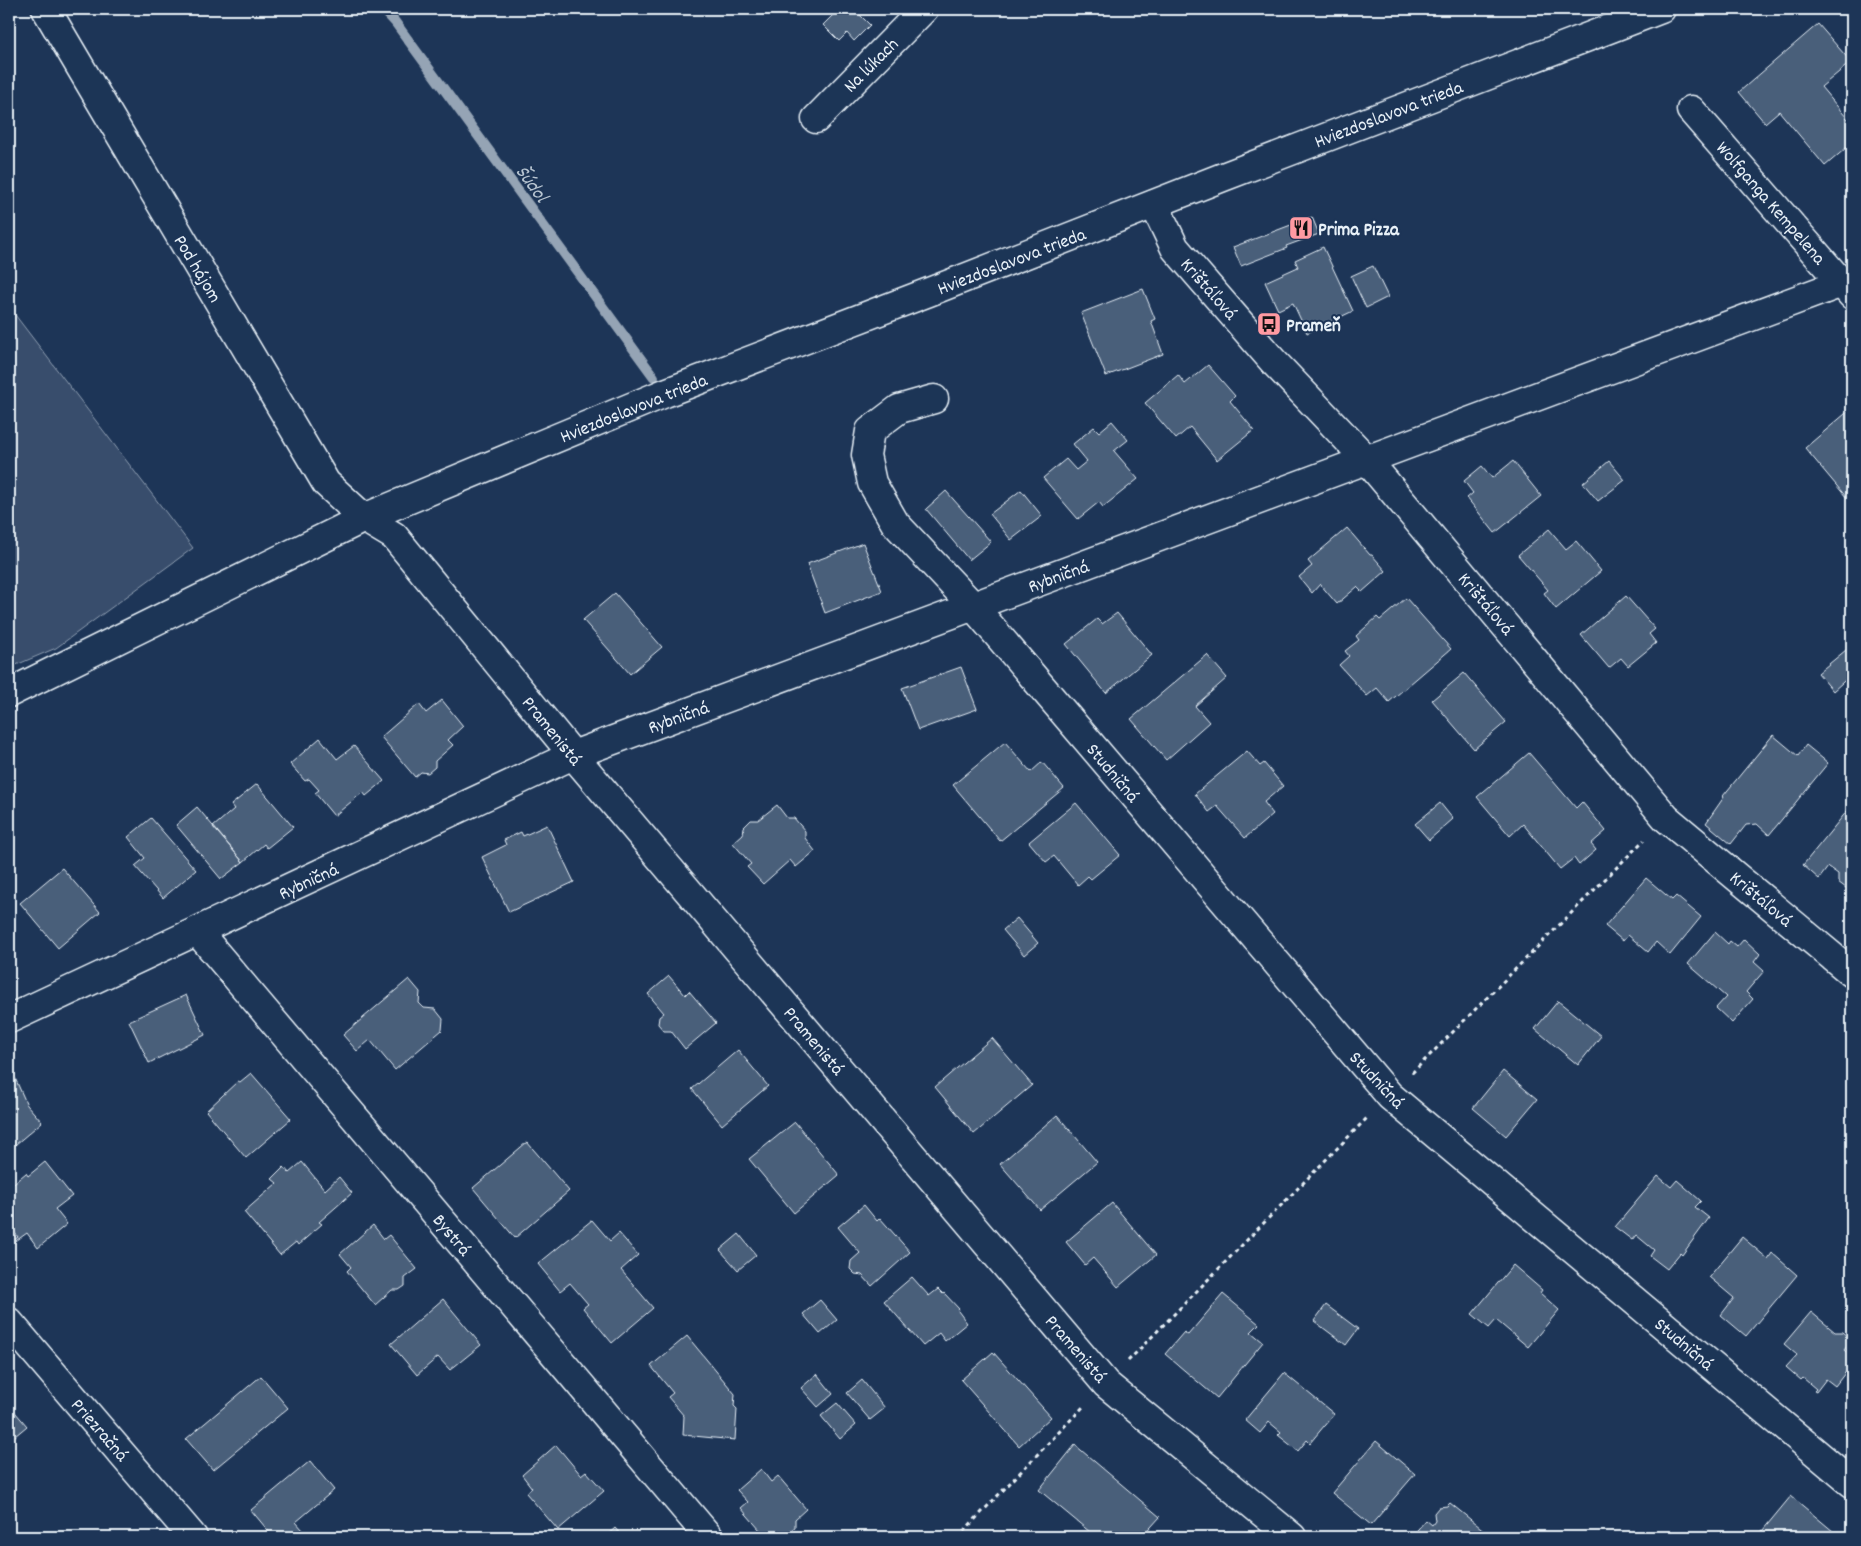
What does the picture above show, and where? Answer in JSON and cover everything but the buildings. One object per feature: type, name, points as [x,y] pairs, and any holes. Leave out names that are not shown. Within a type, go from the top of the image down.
[{"type":"street","name":"Pod hájom","points":[[46,9],[326,483],[364,518]]},
{"type":"street","name":"Na lúkach","points":[[816,119],[924,9]]},
{"type":"street","name":"Hviezdoslavova trieda","points":[[9,693],[364,518],[665,392],[1661,9]]},
{"type":"street","name":"Wolfganga Kempelena","points":[[1692,110],[1847,289]]},
{"type":"street","name":"Krištáľová","points":[[1154,204],[1175,248],[1273,361],[1367,460],[1666,818],[1852,973]]},
{"type":"street","name":"Rybničná","points":[[9,1020],[573,755],[1367,460],[1847,289]]},
{"type":"street","name":"Studničná","points":[[934,399],[898,409],[870,431],[866,455],[872,483],[895,523],[973,606],[1390,1096],[1852,1483]]},
{"type":"street","name":"Pramenistá","points":[[364,518],[394,536],[573,755],[1106,1384],[1292,1537]]},
{"type":"street","name":"Bystrá","points":[[198,932],[709,1537]]},
{"type":"street","name":"Priezračná","points":[[9,1322],[193,1537]]},
{"type":"path","points":[[958,1537],[1106,1384],[1666,818]]},
{"type":"shaded area","points":[[9,307],[193,548],[56,648],[9,668]]},
{"type":"waterway","name":"Šúdol","points":[[383,9],[395,22],[654,377]]},
{"type":"place","name":"Prima Pizza","points":[[1301,228]]},
{"type":"place","name":"Prameň","points":[[1269,324]]}]
